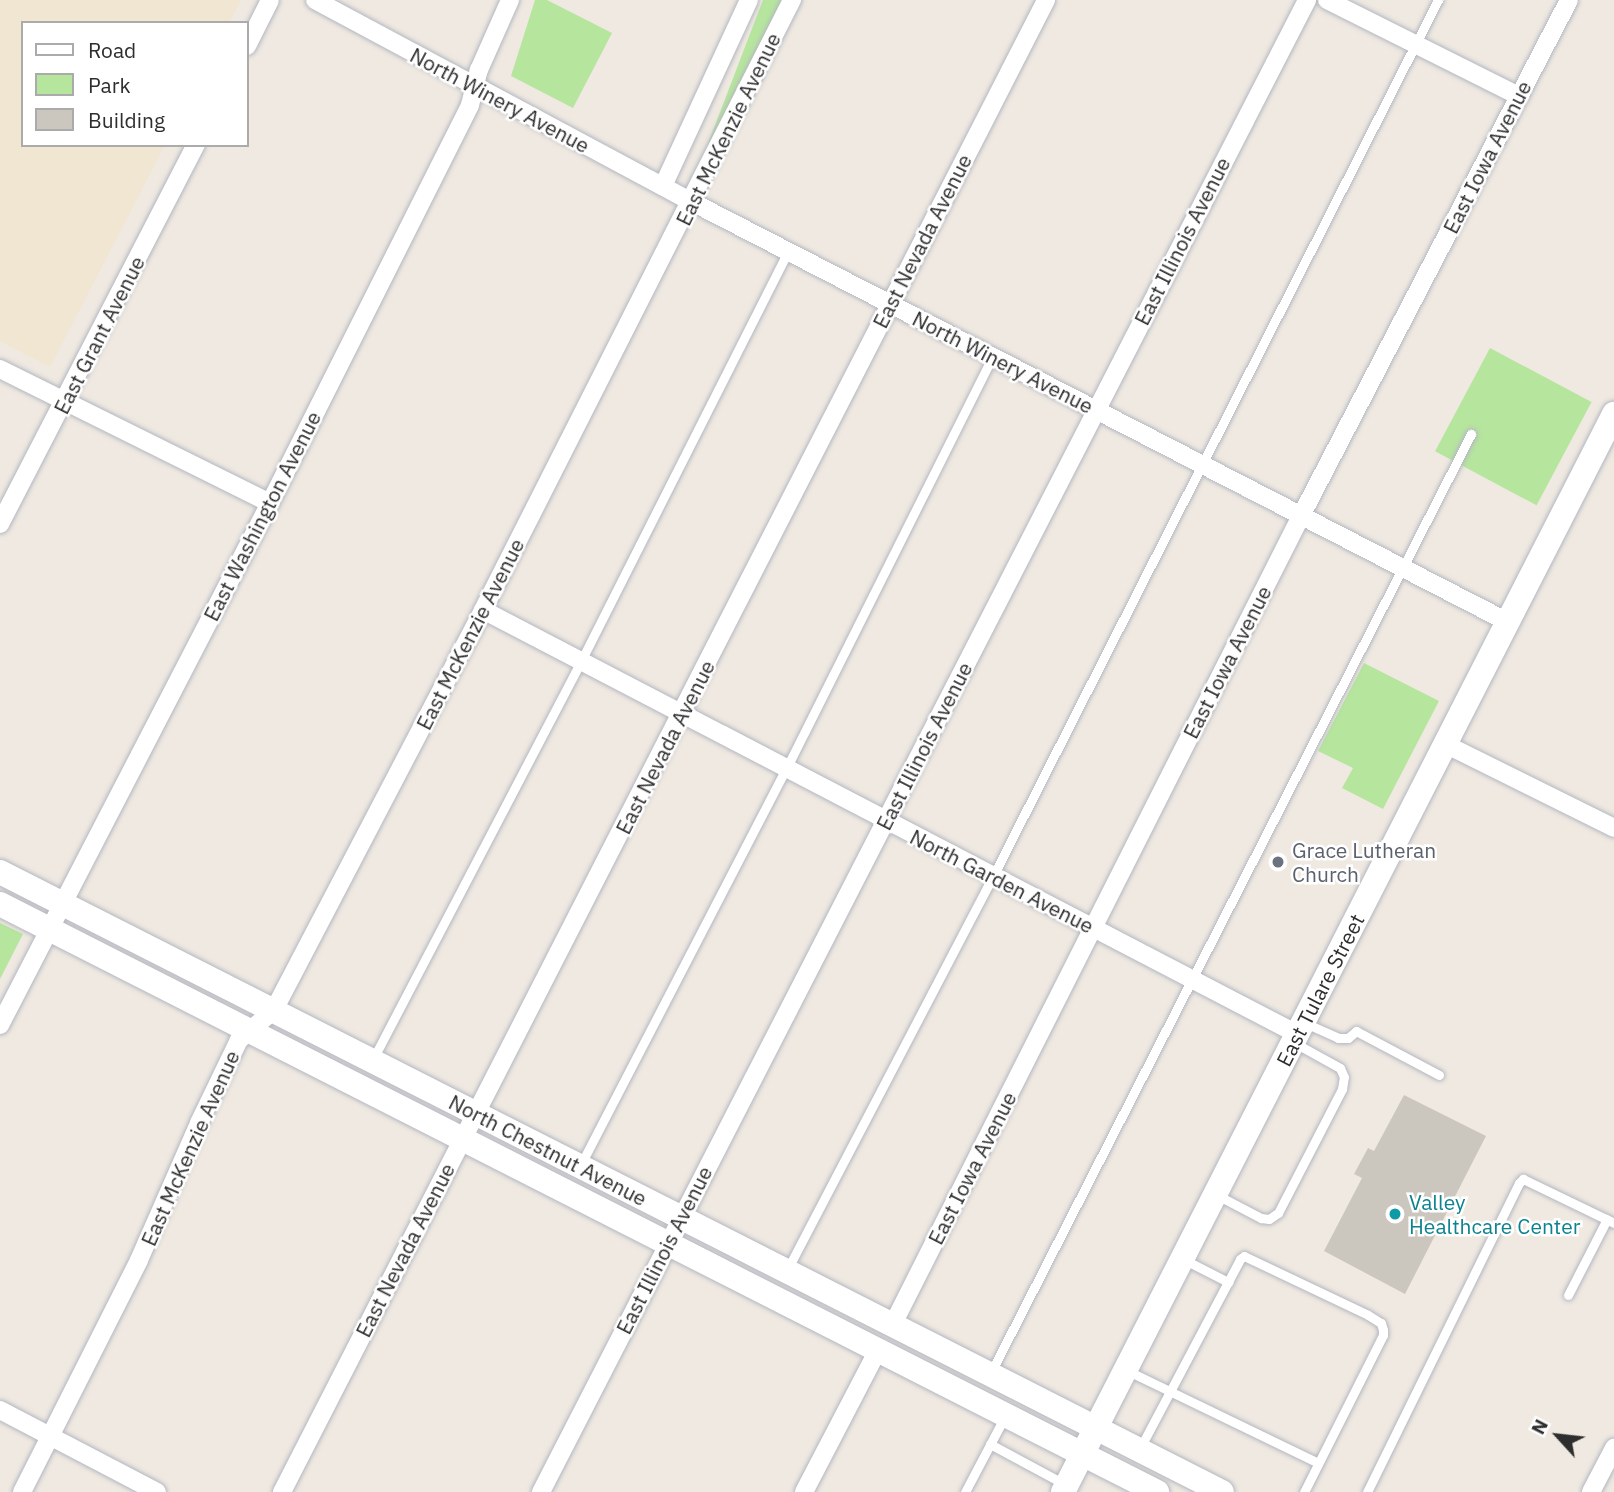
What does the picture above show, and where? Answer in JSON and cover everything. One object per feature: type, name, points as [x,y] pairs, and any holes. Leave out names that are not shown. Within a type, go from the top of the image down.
[{"type":"main road","name":"East Tulare Street","points":[[1065,1489],[1614,414]]},
{"type":"main road","name":"North Chestnut Avenue","points":[[0,872],[1222,1492]]},
{"type":"main road","name":"North Chestnut Avenue","points":[[0,904],[251,1029],[1005,1415],[1129,1482],[1157,1492]]},
{"type":"main road","points":[[774,1297],[806,1299],[877,1332],[892,1326]]},
{"type":"street","points":[[248,44],[270,0]]},
{"type":"street","name":"North Winery Avenue","points":[[314,0],[692,202],[1508,622]]},
{"type":"street","name":"East Washington Avenue","points":[[0,1025],[270,503],[470,105],[474,87],[510,0]]},
{"type":"street","name":"East McKenzie Avenue","points":[[663,186],[748,0]]},
{"type":"street","name":"East McKenzie Avenue","points":[[22,1492],[139,1260],[218,1081],[239,1040],[274,1010],[483,610],[792,0]]},
{"type":"street","name":"East Nevada Avenue","points":[[282,1492],[475,1112],[683,714],[889,303],[1046,0]]},
{"type":"street","name":"East Illinois Avenue","points":[[541,1492],[1307,0]]},
{"type":"street","points":[[1327,0],[1519,96]]},
{"type":"street","name":"East Iowa Avenue","points":[[892,1326],[1301,516],[1569,0]]},
{"type":"street","name":"East Grant Avenue","points":[[0,524],[195,147]]},
{"type":"street","points":[[0,369],[270,503]]},
{"type":"street","name":"North Garden Avenue","points":[[483,610],[1192,981],[1298,1032]]},
{"type":"street","points":[[1445,744],[1614,828]]},
{"type":"street","points":[[804,1492],[878,1350]]},
{"type":"street","points":[[0,1410],[157,1492]]},
{"type":"street","points":[[1591,1492],[1609,1471],[1614,1448]]},
{"type":"lane","points":[[786,1271],[993,876],[1200,463],[1438,0]]},
{"type":"lane","points":[[373,1060],[581,661],[788,251]]},
{"type":"lane","points":[[580,1166],[786,769],[992,357]]},
{"type":"lane","points":[[989,1376],[1471,434]]},
{"type":"lane","points":[[1298,1032],[1348,1038],[1356,1031],[1439,1075]]},
{"type":"lane","points":[[1216,1194],[1261,1218],[1269,1219],[1284,1204],[1342,1089],[1343,1077],[1333,1062],[1298,1032]]},
{"type":"lane","points":[[1367,1492],[1523,1179],[1610,1221],[1568,1295]]},
{"type":"lane","points":[[1139,1451],[1240,1259],[1248,1257],[1381,1323],[1383,1335],[1304,1492]]},
{"type":"lane","points":[[1183,1259],[1228,1282]]},
{"type":"lane","points":[[1126,1370],[1318,1463]]},
{"type":"lane","points":[[965,1492],[1005,1415]]},
{"type":"lane","points":[[990,1444],[1065,1489]]},
{"type":"shaded area","points":[[0,0],[241,0],[230,21],[21,21],[21,147],[164,147],[50,367],[0,341]]},
{"type":"green space","points":[[535,0],[547,0],[612,33],[573,108],[511,76]]},
{"type":"green space","points":[[763,0],[784,0],[696,175],[735,73]]},
{"type":"green space","points":[[1490,348],[1592,402],[1537,505],[1435,451]]},
{"type":"green space","points":[[1364,663],[1439,701],[1383,809],[1342,788],[1353,768],[1318,751]]},
{"type":"green space","points":[[0,923],[23,934],[0,979]]},
{"type":"building","name":"Valley Healthcare Center","points":[[1404,1095],[1486,1136],[1405,1294],[1324,1251],[1362,1178],[1354,1174],[1368,1148],[1374,1151]]},
{"type":"place","name":"Grace Lutheran Church","points":[[1278,862]]},
{"type":"place","name":"Valley Healthcare Center","points":[[1395,1214]]}]
